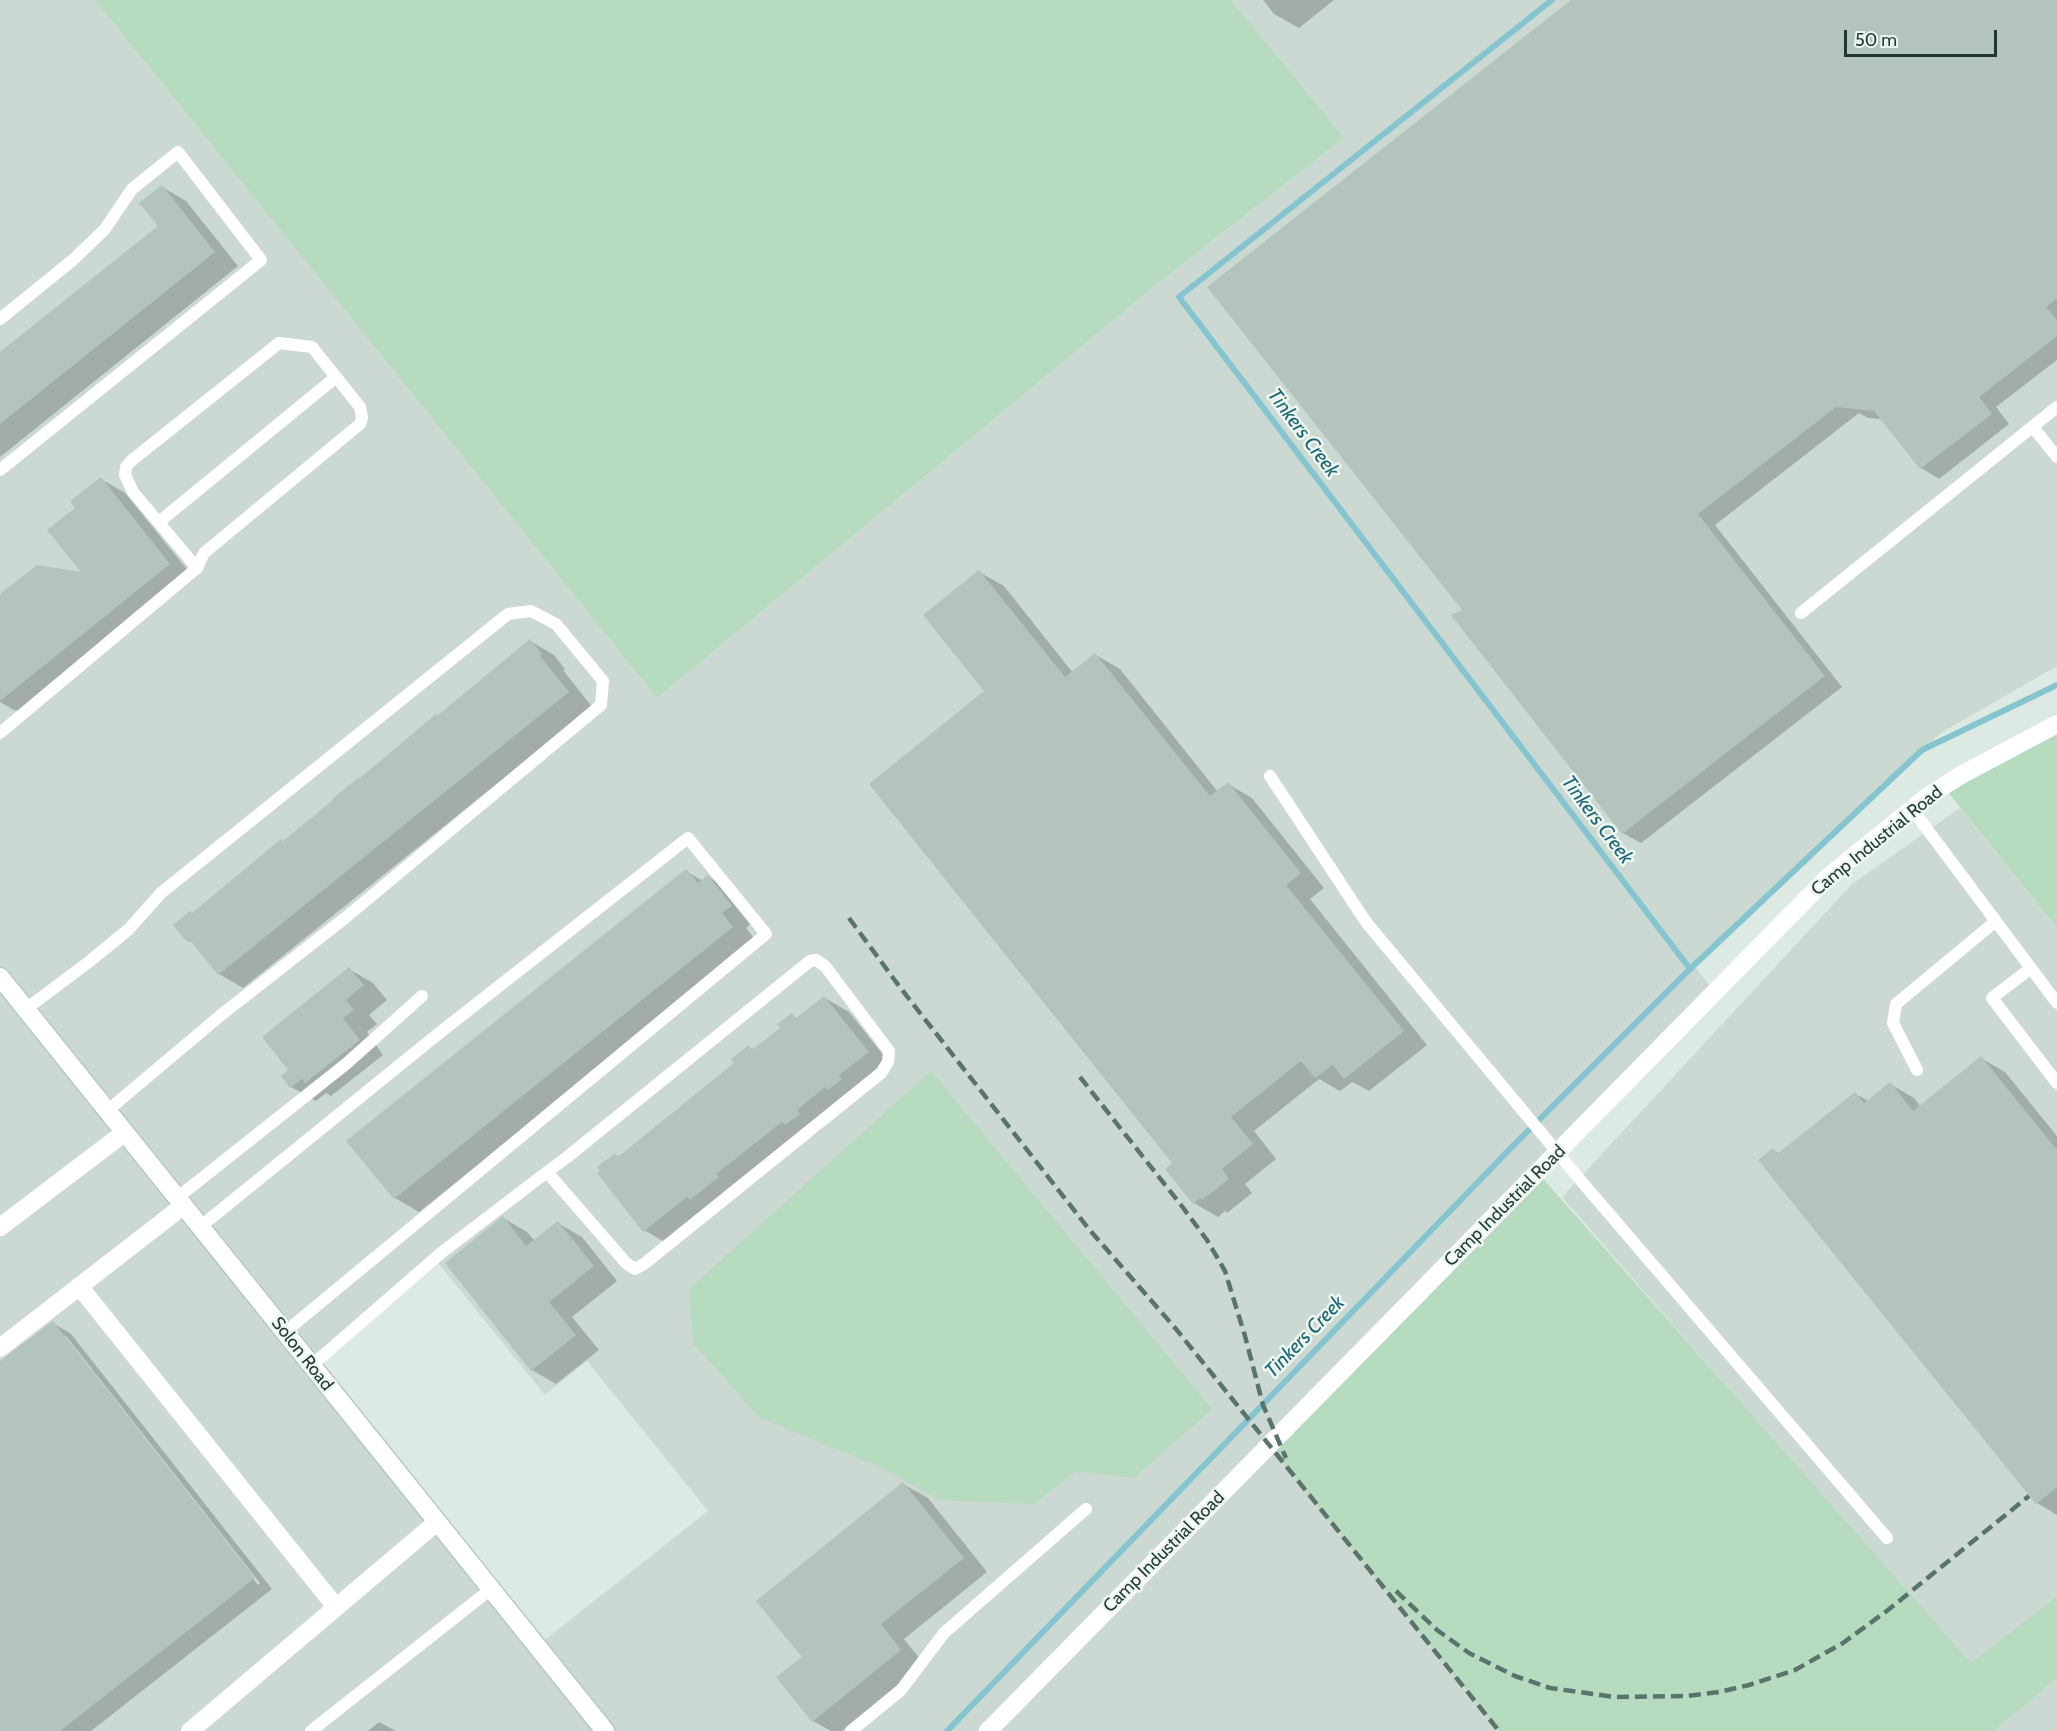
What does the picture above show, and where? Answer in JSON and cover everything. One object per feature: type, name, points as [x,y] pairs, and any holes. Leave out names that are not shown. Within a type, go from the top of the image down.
[{"type":"street","name":"Camp Industrial Road","points":[[988,1731],[1828,877],[1912,809],[1960,775],[2057,723]]},
{"type":"street","name":"Solon Road","points":[[0,977],[605,1731]]},
{"type":"street","points":[[0,1227],[124,1133]]},
{"type":"street","points":[[0,1348],[180,1202]]},
{"type":"street","points":[[79,1286],[336,1607]]},
{"type":"street","points":[[190,1731],[437,1522]]},
{"type":"lane","points":[[0,319],[74,259],[105,229],[132,189],[178,152],[261,261],[0,470]]},
{"type":"lane","points":[[0,733],[197,568],[204,553],[360,424],[362,418],[360,407],[312,347],[279,343],[126,467],[125,475],[128,484],[197,568]]},
{"type":"lane","points":[[159,522],[336,377]]},
{"type":"lane","points":[[1801,613],[2057,407]]},
{"type":"lane","points":[[2033,427],[2057,457]]},
{"type":"lane","points":[[26,1009],[90,962],[129,929],[161,893],[508,614],[531,611],[556,624],[603,681],[601,705],[345,918],[221,1016],[107,1111]]},
{"type":"lane","points":[[1270,776],[1366,922],[1558,1153],[1887,1538]]},
{"type":"lane","points":[[1912,809],[2057,1003]]},
{"type":"lane","points":[[200,1227],[438,1034],[688,838],[766,934],[285,1332]]},
{"type":"lane","points":[[1917,1070],[1893,1023],[1896,1004],[1996,921]]},
{"type":"lane","points":[[311,1366],[441,1253],[547,1172],[810,961],[816,960],[825,966],[889,1051],[888,1062],[882,1073],[635,1269],[626,1263],[547,1172]]},
{"type":"lane","points":[[2031,968],[1992,998],[2057,1083]]},
{"type":"lane","points":[[180,1202],[346,1064],[422,996]]},
{"type":"lane","points":[[851,1731],[902,1690],[944,1633],[1086,1509]]},
{"type":"lane","points":[[311,1731],[491,1589]]},
{"type":"shaded area","points":[[0,0],[95,0],[657,698],[1157,284],[1343,139],[1231,0],[2057,0],[2057,666],[1941,733],[1695,967],[1715,992],[1269,1445],[1499,1731],[0,1731]],"holes":[[[435,1259],[545,1395],[587,1361],[708,1511],[537,1646],[311,1366]]]},
{"type":"shaded area","points":[[1960,808],[2057,928],[2057,1596],[1969,1665],[1562,1197],[1852,884]]},
{"type":"shaded area","points":[[2057,1678],[2057,1731],[1994,1731]]},
{"type":"green space","points":[[95,0],[1231,0],[1344,138],[1157,284],[657,698]]},
{"type":"green space","points":[[2057,724],[2057,928],[1943,786]]},
{"type":"green space","points":[[931,1071],[1212,1409],[1134,1478],[1076,1471],[1034,1504],[940,1500],[875,1465],[760,1418],[693,1343],[689,1289]]},
{"type":"green space","points":[[1538,1173],[1971,1663],[2057,1596],[2057,1678],[1994,1731],[1499,1731],[1269,1446]]},
{"type":"building","points":[[1571,0],[2057,0],[2057,298],[2046,307],[2057,320],[2057,336],[1979,397],[1992,414],[1920,469],[1874,411],[1836,407],[1698,514],[1825,676],[1622,834],[1451,615],[1462,610],[1207,287]]},
{"type":"building","points":[[162,185],[215,252],[0,424],[0,352],[158,226],[139,203]]},
{"type":"building","points":[[101,477],[170,564],[0,701],[0,594],[37,565],[81,572],[47,530],[75,508],[70,501]]},
{"type":"building","points":[[979,570],[1065,677],[1095,653],[1210,796],[1228,782],[1301,873],[1286,885],[1404,1031],[1344,1079],[1333,1065],[1315,1078],[1301,1061],[1231,1117],[1253,1144],[1222,1169],[1229,1179],[1202,1200],[1200,1198],[1193,1204],[1165,1169],[1172,1163],[869,784],[984,691],[923,615]]},
{"type":"building","points":[[530,639],[542,654],[540,656],[569,692],[218,975],[189,939],[186,941],[173,925],[190,911],[192,913],[281,839],[283,841]]},
{"type":"building","points":[[686,869],[698,883],[708,875],[732,906],[722,913],[733,927],[394,1199],[346,1141]]},
{"type":"building","points":[[349,967],[364,985],[346,1000],[354,1010],[343,1018],[360,1040],[305,1083],[302,1079],[290,1088],[281,1076],[288,1070],[262,1037]]},
{"type":"building","points":[[824,996],[869,1052],[839,1075],[842,1079],[828,1090],[825,1087],[797,1110],[800,1114],[785,1125],[782,1122],[716,1174],[719,1177],[690,1200],[687,1197],[643,1232],[597,1173],[600,1171],[597,1167],[615,1153],[618,1157],[734,1063],[731,1059],[749,1045],[752,1050],[780,1028],[777,1024],[792,1013],[796,1018]]},
{"type":"building","points":[[1981,1056],[2057,1150],[2057,1487],[2036,1504],[1758,1160],[1773,1148],[1777,1154],[1855,1092],[1864,1103],[1890,1082],[1913,1111]]},
{"type":"building","points":[[503,1216],[526,1246],[558,1221],[594,1266],[549,1302],[576,1335],[531,1371],[445,1263]]},
{"type":"building","points":[[53,1321],[255,1578],[60,1731],[0,1731],[0,1361]]},
{"type":"building","points":[[903,1482],[964,1558],[881,1624],[901,1650],[812,1722],[776,1677],[802,1657],[756,1601]]},
{"type":"waterway","name":"Tinkers Creek","points":[[1552,0],[1179,297],[1690,969]]},
{"type":"waterway","name":"Tinkers Creek","points":[[947,1731],[1509,1150],[1690,969],[1922,750],[2057,685]]},
{"type":"railway","points":[[849,918],[899,986],[1088,1228],[1176,1329],[1499,1731]]},
{"type":"railway","points":[[1080,1077],[1181,1205],[1207,1240],[1225,1271],[1263,1405],[1286,1458]]},
{"type":"railway","points":[[1396,1591],[1437,1630],[1469,1653],[1515,1676],[1550,1688],[1615,1697],[1687,1696],[1719,1692],[1795,1670],[1843,1643],[1888,1610],[2029,1496]]}]
